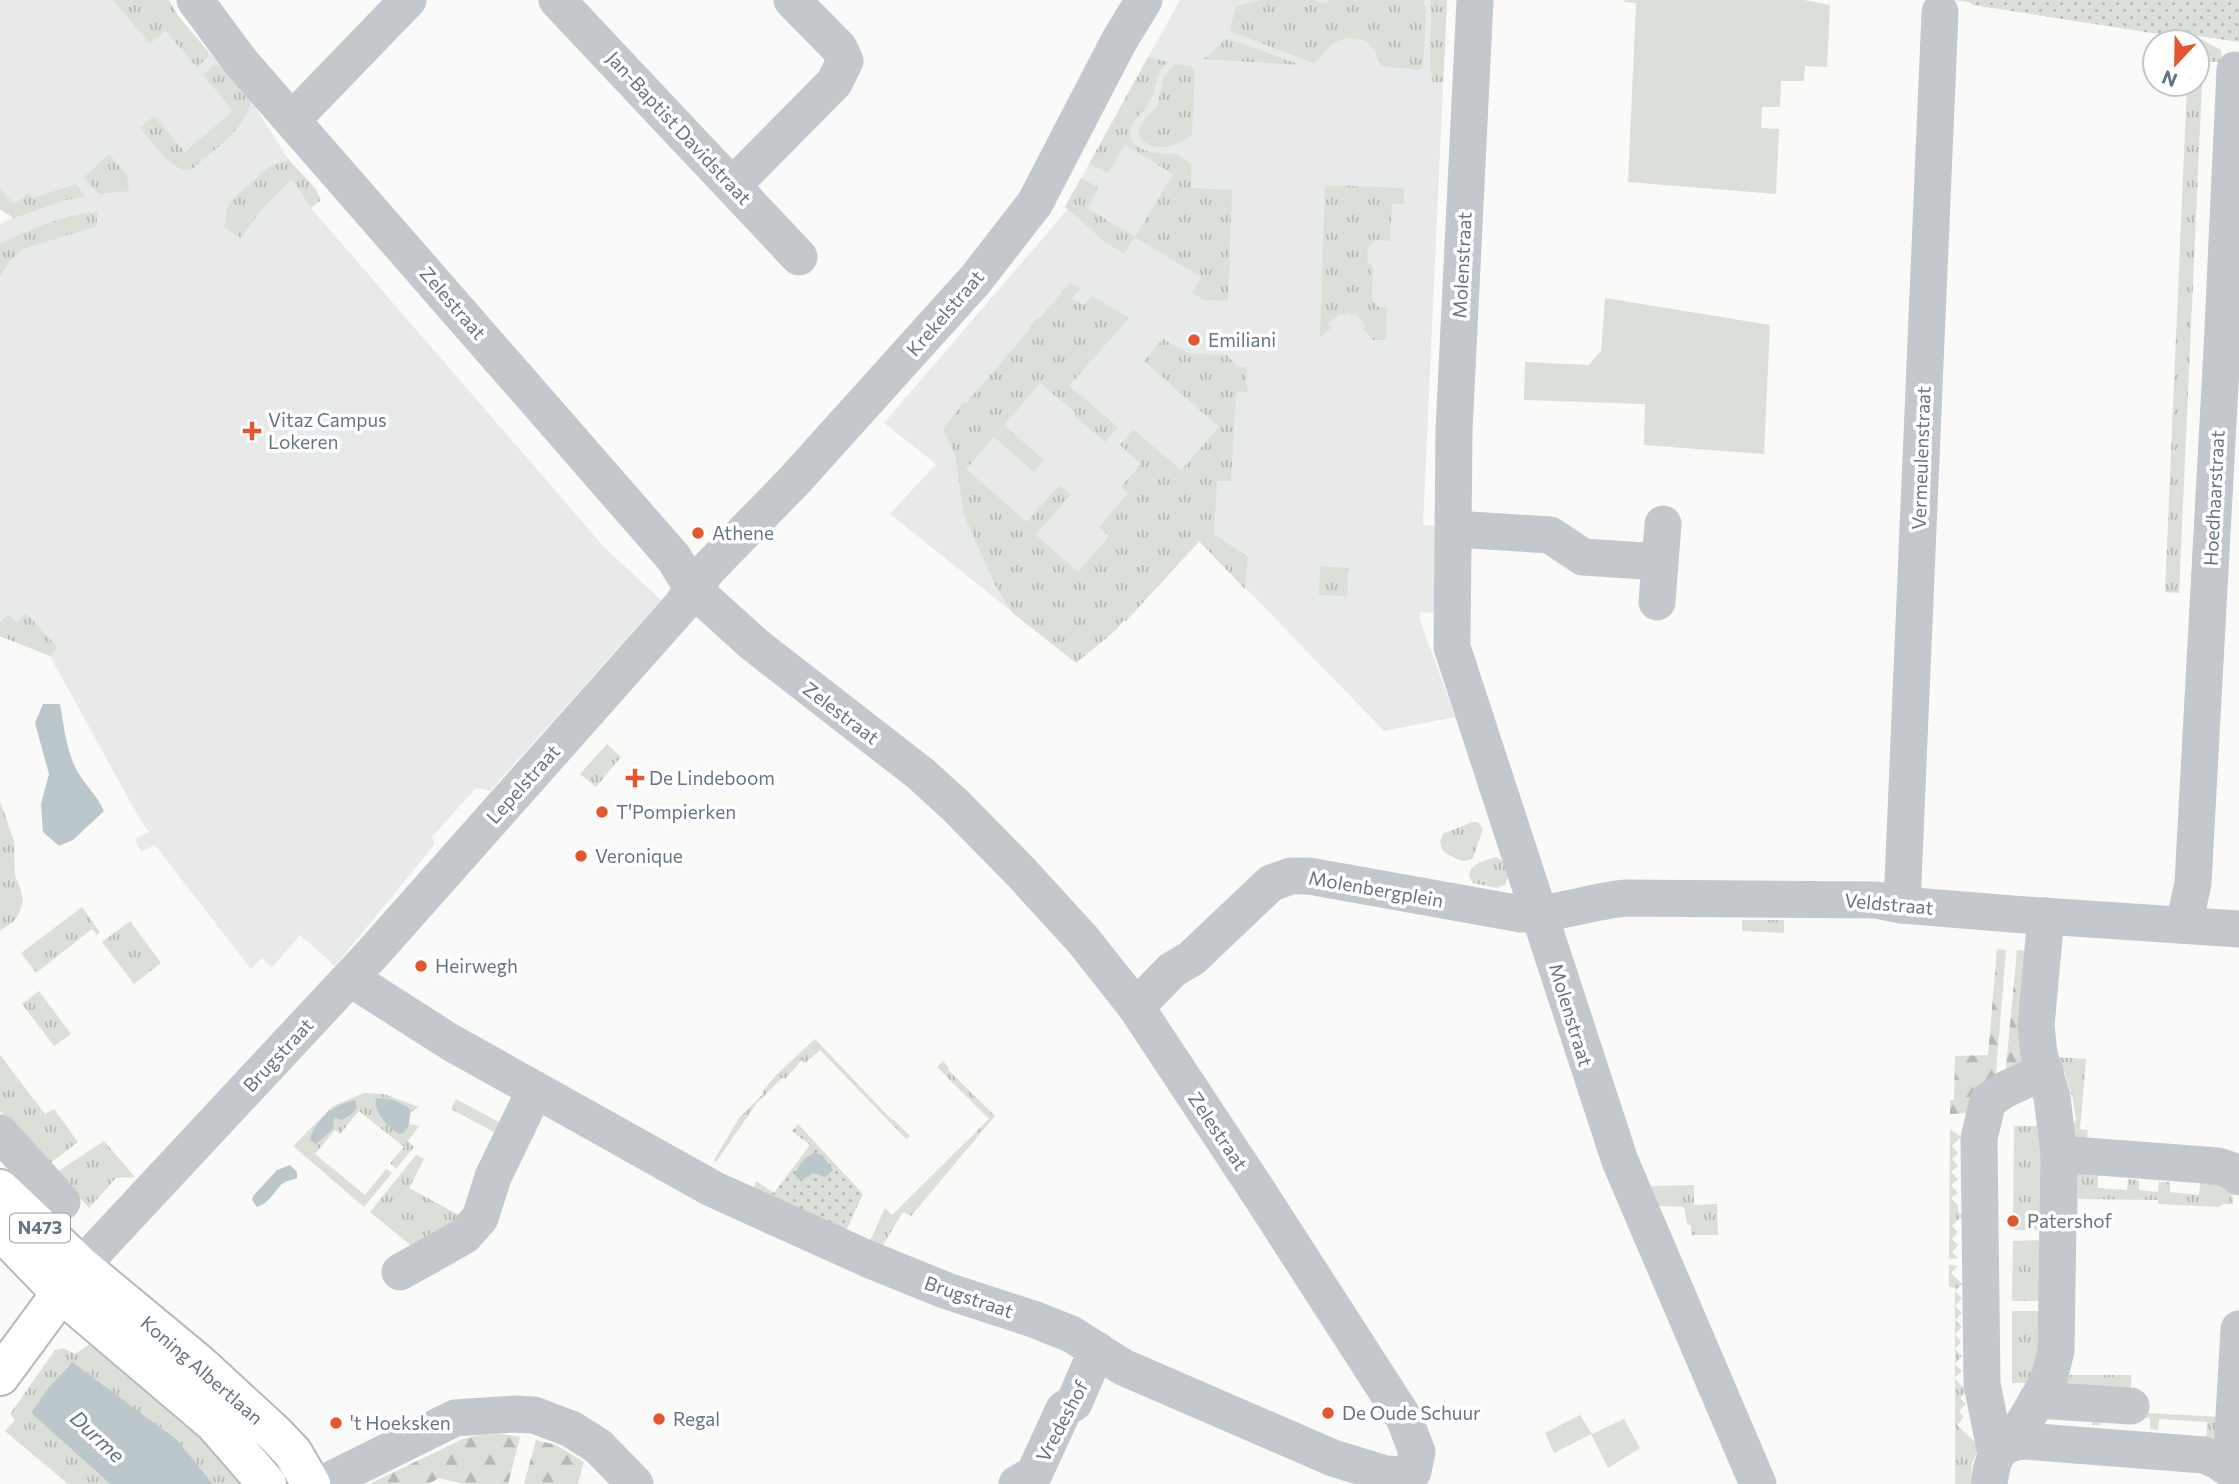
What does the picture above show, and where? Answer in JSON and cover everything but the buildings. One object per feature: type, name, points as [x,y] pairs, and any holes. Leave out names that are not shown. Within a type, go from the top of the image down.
[{"type":"main road","name":"N473","points":[[0,1189],[71,1279]]},
{"type":"main road","name":"N473","points":[[0,1230],[71,1279]]},
{"type":"main road","points":[[0,1376],[71,1279]]},
{"type":"main road","name":"Koning Albertlaan","points":[[71,1279],[214,1423],[267,1484]]},
{"type":"main road","name":"Koning Albertlaan","points":[[71,1279],[199,1364],[293,1453],[311,1484]]},
{"type":"street","name":"Zelestraat","points":[[195,0],[240,61],[631,508],[673,557],[694,589],[755,645],[921,774],[1019,870],[1083,940],[1136,1007],[1404,1418],[1417,1452],[1420,1478]]},
{"type":"street","points":[[292,120],[408,0]]},
{"type":"street","name":"Jan-Baptist Davidstraat","points":[[557,0],[799,257]]},
{"type":"street","points":[[733,185],[834,83],[845,61],[839,48],[792,0]]},
{"type":"street","name":"Krekelstraat","points":[[694,589],[708,569],[793,482],[976,279],[1035,203],[1119,41],[1144,0]]},
{"type":"street","name":"Molenstraat","points":[[1475,0],[1454,430],[1452,647],[1620,1161],[1758,1484]]},
{"type":"street","name":"Vermeulenstraat","points":[[1902,905],[1940,12]]},
{"type":"street","name":"Hoedhaarstraat","points":[[2184,925],[2193,883],[2235,69]]},
{"type":"street","points":[[1657,602],[1663,524]]},
{"type":"street","points":[[1454,530],[1550,535],[1583,557],[1660,562]]},
{"type":"street","name":"Lepelstraat","points":[[350,978],[694,589]]},
{"type":"street","name":"Molenbergplein","points":[[1136,1007],[1172,970],[1192,958],[1271,883],[1291,876],[1309,876],[1494,910],[1540,915]]},
{"type":"street","name":"Veldstraat","points":[[1540,915],[1626,898],[1876,900],[1902,905],[2239,929]]},
{"type":"street","points":[[1999,1460],[2048,1382],[2056,1350],[2059,1154],[2052,1097],[2039,1054],[2036,1026],[2046,916]]},
{"type":"street","name":"Brugstraat","points":[[71,1279],[350,978],[450,1042],[726,1195],[868,1259],[1070,1334],[1123,1367],[1333,1458],[1385,1474],[1420,1478]]},
{"type":"street","points":[[1999,1460],[1982,1384],[1979,1138],[1988,1101],[2004,1090],[2045,1071]]},
{"type":"street","points":[[400,1272],[464,1236],[480,1218],[493,1177],[535,1090]]},
{"type":"street","points":[[0,1133],[62,1202]]},
{"type":"street","points":[[2059,1154],[2218,1166],[2239,1177]]},
{"type":"street","points":[[1999,1460],[2024,1441],[2204,1455],[2235,1473],[2239,1329]]},
{"type":"street","name":"Vredeshof","points":[[1017,1484],[1034,1474],[1064,1409],[1074,1403],[1097,1350]]},
{"type":"street","points":[[2037,1400],[2131,1406]]},
{"type":"street","points":[[322,1484],[455,1419],[515,1414],[534,1415],[571,1429],[598,1446],[635,1484]]},
{"type":"shaded area","name":"Vitaz Campus Lokeren","points":[[0,0],[162,0],[251,100],[289,160],[292,178],[311,208],[605,548],[661,600],[490,791],[476,788],[432,837],[435,844],[335,966],[300,935],[272,968],[262,958],[251,969],[155,845],[141,852],[135,839],[149,832],[50,656],[0,636],[0,224],[13,218],[0,209]]},
{"type":"shaded area","name":"Emiliani","points":[[1180,0],[1447,0],[1423,525],[1439,526],[1435,613],[1420,612],[1420,620],[1455,717],[1384,731],[1200,541],[1126,621],[1076,663],[890,514],[936,464],[884,423],[1067,210],[1065,207]]},
{"type":"green space","points":[[113,0],[169,0],[179,17],[208,52],[208,57],[197,67],[165,31],[150,44]]},
{"type":"green space","points":[[1261,0],[1312,0],[1323,3],[1332,0],[1423,0],[1426,10],[1423,67],[1419,70],[1381,66],[1370,45],[1353,38],[1334,43],[1313,63],[1230,31],[1236,6]]},
{"type":"green space","points":[[1430,0],[1447,0],[1443,82],[1433,82],[1431,72]]},
{"type":"green space","points":[[1804,0],[1830,5],[1827,67],[1805,66],[1804,81],[1781,81],[1780,107],[1762,107],[1761,128],[1779,129],[1776,194],[1628,182],[1636,3],[1624,2]]},
{"type":"green space","points":[[1954,0],[2239,0],[2239,42],[2211,38],[2211,28],[2141,28],[2141,31],[1973,5]]},
{"type":"green space","points":[[1226,38],[1301,65],[1202,59]]},
{"type":"green space","points":[[2211,45],[2221,50],[2222,62],[2211,62]]},
{"type":"green space","points":[[1148,57],[1168,62],[1158,76],[1148,105],[1131,128],[1131,136],[1138,147],[1153,152],[1176,153],[1191,164],[1191,188],[1232,190],[1228,301],[1204,300],[1192,293],[1201,277],[1135,237],[1173,174],[1125,145],[1108,173],[1089,164]]},
{"type":"green space","points":[[1175,64],[1192,66],[1195,73],[1192,134],[1171,146],[1155,147],[1142,139],[1138,131],[1144,120],[1157,107],[1164,76]]},
{"type":"green space","points":[[213,65],[219,65],[251,100],[248,111],[236,130],[219,147],[192,169],[182,170],[166,159],[140,128],[154,116],[185,152],[233,111],[203,75]]},
{"type":"green space","points":[[2186,98],[2201,98],[2179,593],[2165,592]]},
{"type":"green space","points":[[109,154],[127,175],[129,191],[99,194],[84,177]]},
{"type":"green space","points":[[289,160],[315,188],[321,200],[311,208],[292,179],[263,208],[241,238],[224,227],[228,205],[239,193],[270,166]]},
{"type":"green space","points":[[1081,178],[1099,188],[1087,208],[1135,237],[1124,254],[1105,242],[1065,207]]},
{"type":"green space","points":[[76,184],[85,196],[14,218],[0,209],[0,188],[14,204],[28,193],[33,198]]},
{"type":"green space","points":[[1325,185],[1404,188],[1404,204],[1392,204],[1390,241],[1376,240],[1368,247],[1367,261],[1373,267],[1372,300],[1378,307],[1387,308],[1386,340],[1373,340],[1363,329],[1366,326],[1355,313],[1341,313],[1328,324],[1331,328],[1320,337]]},
{"type":"green space","points":[[97,212],[97,226],[23,249],[10,261],[0,276],[0,244],[47,223]]},
{"type":"green space","points":[[1070,283],[1080,289],[1071,299],[1084,305],[1092,296],[1129,318],[1069,386],[1118,427],[1105,442],[1040,383],[1004,425],[1044,460],[1034,472],[994,437],[966,469],[1027,522],[1059,485],[1071,494],[1036,535],[1078,572],[1109,536],[1099,527],[1128,493],[1121,487],[1141,464],[1120,445],[1133,429],[1181,470],[1219,427],[1144,361],[1163,339],[1188,353],[1227,355],[1237,366],[1247,367],[1248,392],[1236,392],[1231,481],[1217,481],[1214,534],[1248,557],[1245,589],[1199,541],[1126,621],[1076,663],[1013,613],[995,585],[964,515],[955,455],[943,429]]},
{"type":"green space","points":[[1605,298],[1770,325],[1764,454],[1644,445],[1645,404],[1524,400],[1525,362],[1589,365],[1601,351]]},
{"type":"green space","points":[[1320,566],[1348,568],[1347,596],[1319,595]]},
{"type":"green space","points":[[26,613],[58,648],[50,656],[0,636],[0,622],[9,615],[17,623]]},
{"type":"green space","points":[[607,744],[621,757],[596,787],[580,774]]},
{"type":"green space","points":[[0,801],[14,841],[15,876],[23,901],[13,922],[0,931]]},
{"type":"green space","points":[[1478,822],[1483,829],[1473,858],[1462,860],[1443,851],[1440,842],[1443,834]]},
{"type":"green space","points":[[1496,857],[1503,861],[1508,877],[1505,885],[1496,888],[1473,883],[1469,876],[1470,871],[1479,863]]},
{"type":"green space","points":[[82,907],[100,932],[97,935],[92,929],[36,973],[21,953]]},
{"type":"green space","points":[[1742,920],[1784,920],[1784,933],[1742,931]]},
{"type":"green space","points":[[130,921],[161,963],[134,984],[102,942]]},
{"type":"green space","points":[[1997,949],[2006,950],[1995,1085],[1972,1113],[1950,1114],[1950,1100],[1954,1100],[1955,1056],[1988,1055]]},
{"type":"green space","points":[[2017,950],[2035,951],[2030,1057],[2005,1078]]},
{"type":"green space","points":[[39,991],[71,1034],[54,1046],[22,1004]]},
{"type":"green space","points":[[815,1039],[910,1136],[906,1139],[820,1050],[805,1063],[802,1060],[757,1103],[716,1162],[714,1160],[739,1118],[763,1094],[777,1074]]},
{"type":"green space","points":[[0,1055],[45,1114],[54,1109],[78,1142],[49,1164],[0,1111]]},
{"type":"green space","points":[[2055,1057],[2086,1059],[2080,1129],[2088,1130],[2086,1147],[2067,1130],[2076,1121],[2073,1099],[2064,1071],[2052,1066]]},
{"type":"green space","points":[[943,1061],[948,1070],[995,1116],[911,1216],[903,1212],[880,1250],[868,1245],[885,1208],[892,1215],[989,1119],[937,1067]]},
{"type":"green space","points":[[364,1093],[384,1094],[419,1107],[411,1112],[409,1124],[419,1126],[408,1141],[414,1147],[396,1169],[390,1163],[404,1147],[359,1111],[340,1134],[335,1130],[315,1154],[365,1195],[386,1169],[392,1173],[364,1207],[293,1146],[333,1106]]},
{"type":"green space","points":[[456,1099],[508,1127],[503,1137],[451,1109]]},
{"type":"green space","points":[[798,1124],[863,1194],[844,1235],[753,1190],[756,1181],[774,1193],[810,1145],[792,1131]]},
{"type":"green space","points":[[2014,1126],[2044,1126],[2046,1230],[2013,1230]]},
{"type":"green space","points":[[1950,1129],[1961,1137],[1952,1146],[1958,1153],[1952,1159],[1958,1166],[1951,1172],[1958,1179],[1951,1185],[1958,1193],[1951,1198],[1958,1205],[1958,1212],[1962,1216],[1952,1226],[1958,1232],[1952,1239],[1958,1245],[1952,1252],[1958,1258],[1949,1259]]},
{"type":"green space","points":[[104,1141],[135,1177],[116,1178],[89,1208],[57,1172]]},
{"type":"green space","points":[[416,1155],[424,1159],[409,1188],[459,1215],[451,1224],[414,1248],[370,1212]]},
{"type":"green space","points":[[2098,1168],[2098,1188],[2127,1190],[2128,1179],[2139,1180],[2139,1190],[2158,1192],[2159,1182],[2170,1182],[2170,1192],[2199,1195],[2201,1175],[2232,1188],[2233,1204],[2219,1207],[2158,1204],[2158,1200],[2078,1199],[2077,1227],[2064,1227],[2071,1174]]},
{"type":"green space","points":[[1694,1185],[1694,1205],[1717,1204],[1718,1235],[1691,1235],[1691,1225],[1687,1224],[1684,1207],[1659,1206],[1651,1186]]},
{"type":"green space","points":[[2046,1240],[2046,1301],[2012,1301],[2013,1241]]},
{"type":"green space","points":[[1949,1265],[1958,1266],[1951,1273],[1962,1284],[1955,1291],[1955,1288],[1949,1287]]},
{"type":"green space","points":[[1955,1291],[1962,1298],[1955,1306]]},
{"type":"green space","points":[[1955,1306],[1962,1313],[1955,1320]]},
{"type":"green space","points":[[2012,1311],[2046,1311],[2046,1365],[2027,1383],[2012,1383]]},
{"type":"green space","points":[[1955,1320],[1962,1327],[1955,1334]]},
{"type":"green space","points":[[1955,1334],[1961,1342],[1955,1349]]},
{"type":"green space","points":[[92,1343],[214,1448],[242,1484],[213,1484],[191,1459],[131,1407],[95,1380],[68,1365],[31,1413],[110,1484],[68,1484],[5,1431],[15,1420],[10,1414],[55,1350],[63,1348],[75,1354]]},
{"type":"green space","points":[[1955,1349],[1962,1356],[1955,1364]]},
{"type":"green space","points":[[1955,1364],[1962,1371],[1955,1377]]},
{"type":"green space","points":[[2063,1375],[2131,1375],[2131,1389],[2069,1391]]},
{"type":"green space","points":[[1955,1379],[1967,1391],[1960,1398],[1966,1404],[1959,1411],[1964,1417],[1957,1425],[1979,1446],[1972,1464],[1970,1484],[1955,1484]]},
{"type":"green space","points":[[2071,1409],[2222,1417],[2220,1449],[2206,1443],[2207,1422],[2159,1419],[2158,1430],[2150,1429],[2150,1418],[2102,1415],[2100,1425],[2092,1425],[2092,1415],[2044,1411]]},
{"type":"green space","points":[[1580,1415],[1592,1434],[1624,1419],[1640,1448],[1608,1468],[1591,1434],[1554,1453],[1545,1433]]},
{"type":"green space","points":[[502,1434],[520,1437],[508,1484],[463,1484],[439,1478],[428,1484],[369,1484],[463,1439]]},
{"type":"green space","points":[[536,1440],[556,1445],[584,1462],[578,1484],[524,1484]]},
{"type":"water","points":[[43,704],[60,704],[73,761],[104,811],[73,840],[59,846],[43,832],[41,804],[49,774],[35,723]]},
{"type":"water","points":[[376,1098],[394,1100],[410,1109],[409,1124],[405,1132],[399,1134],[390,1128],[379,1114]]},
{"type":"water","points":[[355,1100],[357,1108],[352,1114],[342,1120],[335,1118],[334,1128],[316,1144],[310,1140],[316,1126],[327,1114]]},
{"type":"water","points":[[815,1153],[822,1155],[833,1170],[825,1177],[814,1173],[802,1180],[798,1179],[795,1175],[800,1165]]},
{"type":"water","points":[[290,1165],[297,1172],[297,1178],[285,1182],[266,1202],[257,1207],[252,1200],[253,1196],[277,1170]]},
{"type":"water","name":"Durme","points":[[72,1362],[177,1440],[213,1484],[110,1484],[31,1413]]},
{"type":"place","name":"Emiliani","points":[[1194,340]]},
{"type":"place","name":"Vitaz Campus Lokeren","points":[[252,431]]},
{"type":"place","name":"Athene","points":[[698,533]]},
{"type":"place","name":"De Lindeboom","points":[[635,778]]},
{"type":"place","name":"T'Pompierken","points":[[602,812]]},
{"type":"place","name":"Veronique","points":[[581,856]]},
{"type":"place","name":"Heirwegh","points":[[421,966]]},
{"type":"place","name":"Patershof","points":[[2013,1221]]},
{"type":"place","name":"De Oude Schuur","points":[[1328,1413]]},
{"type":"place","name":"Regal","points":[[659,1419]]},
{"type":"place","name":"'t Hoeksken","points":[[336,1423]]}]
